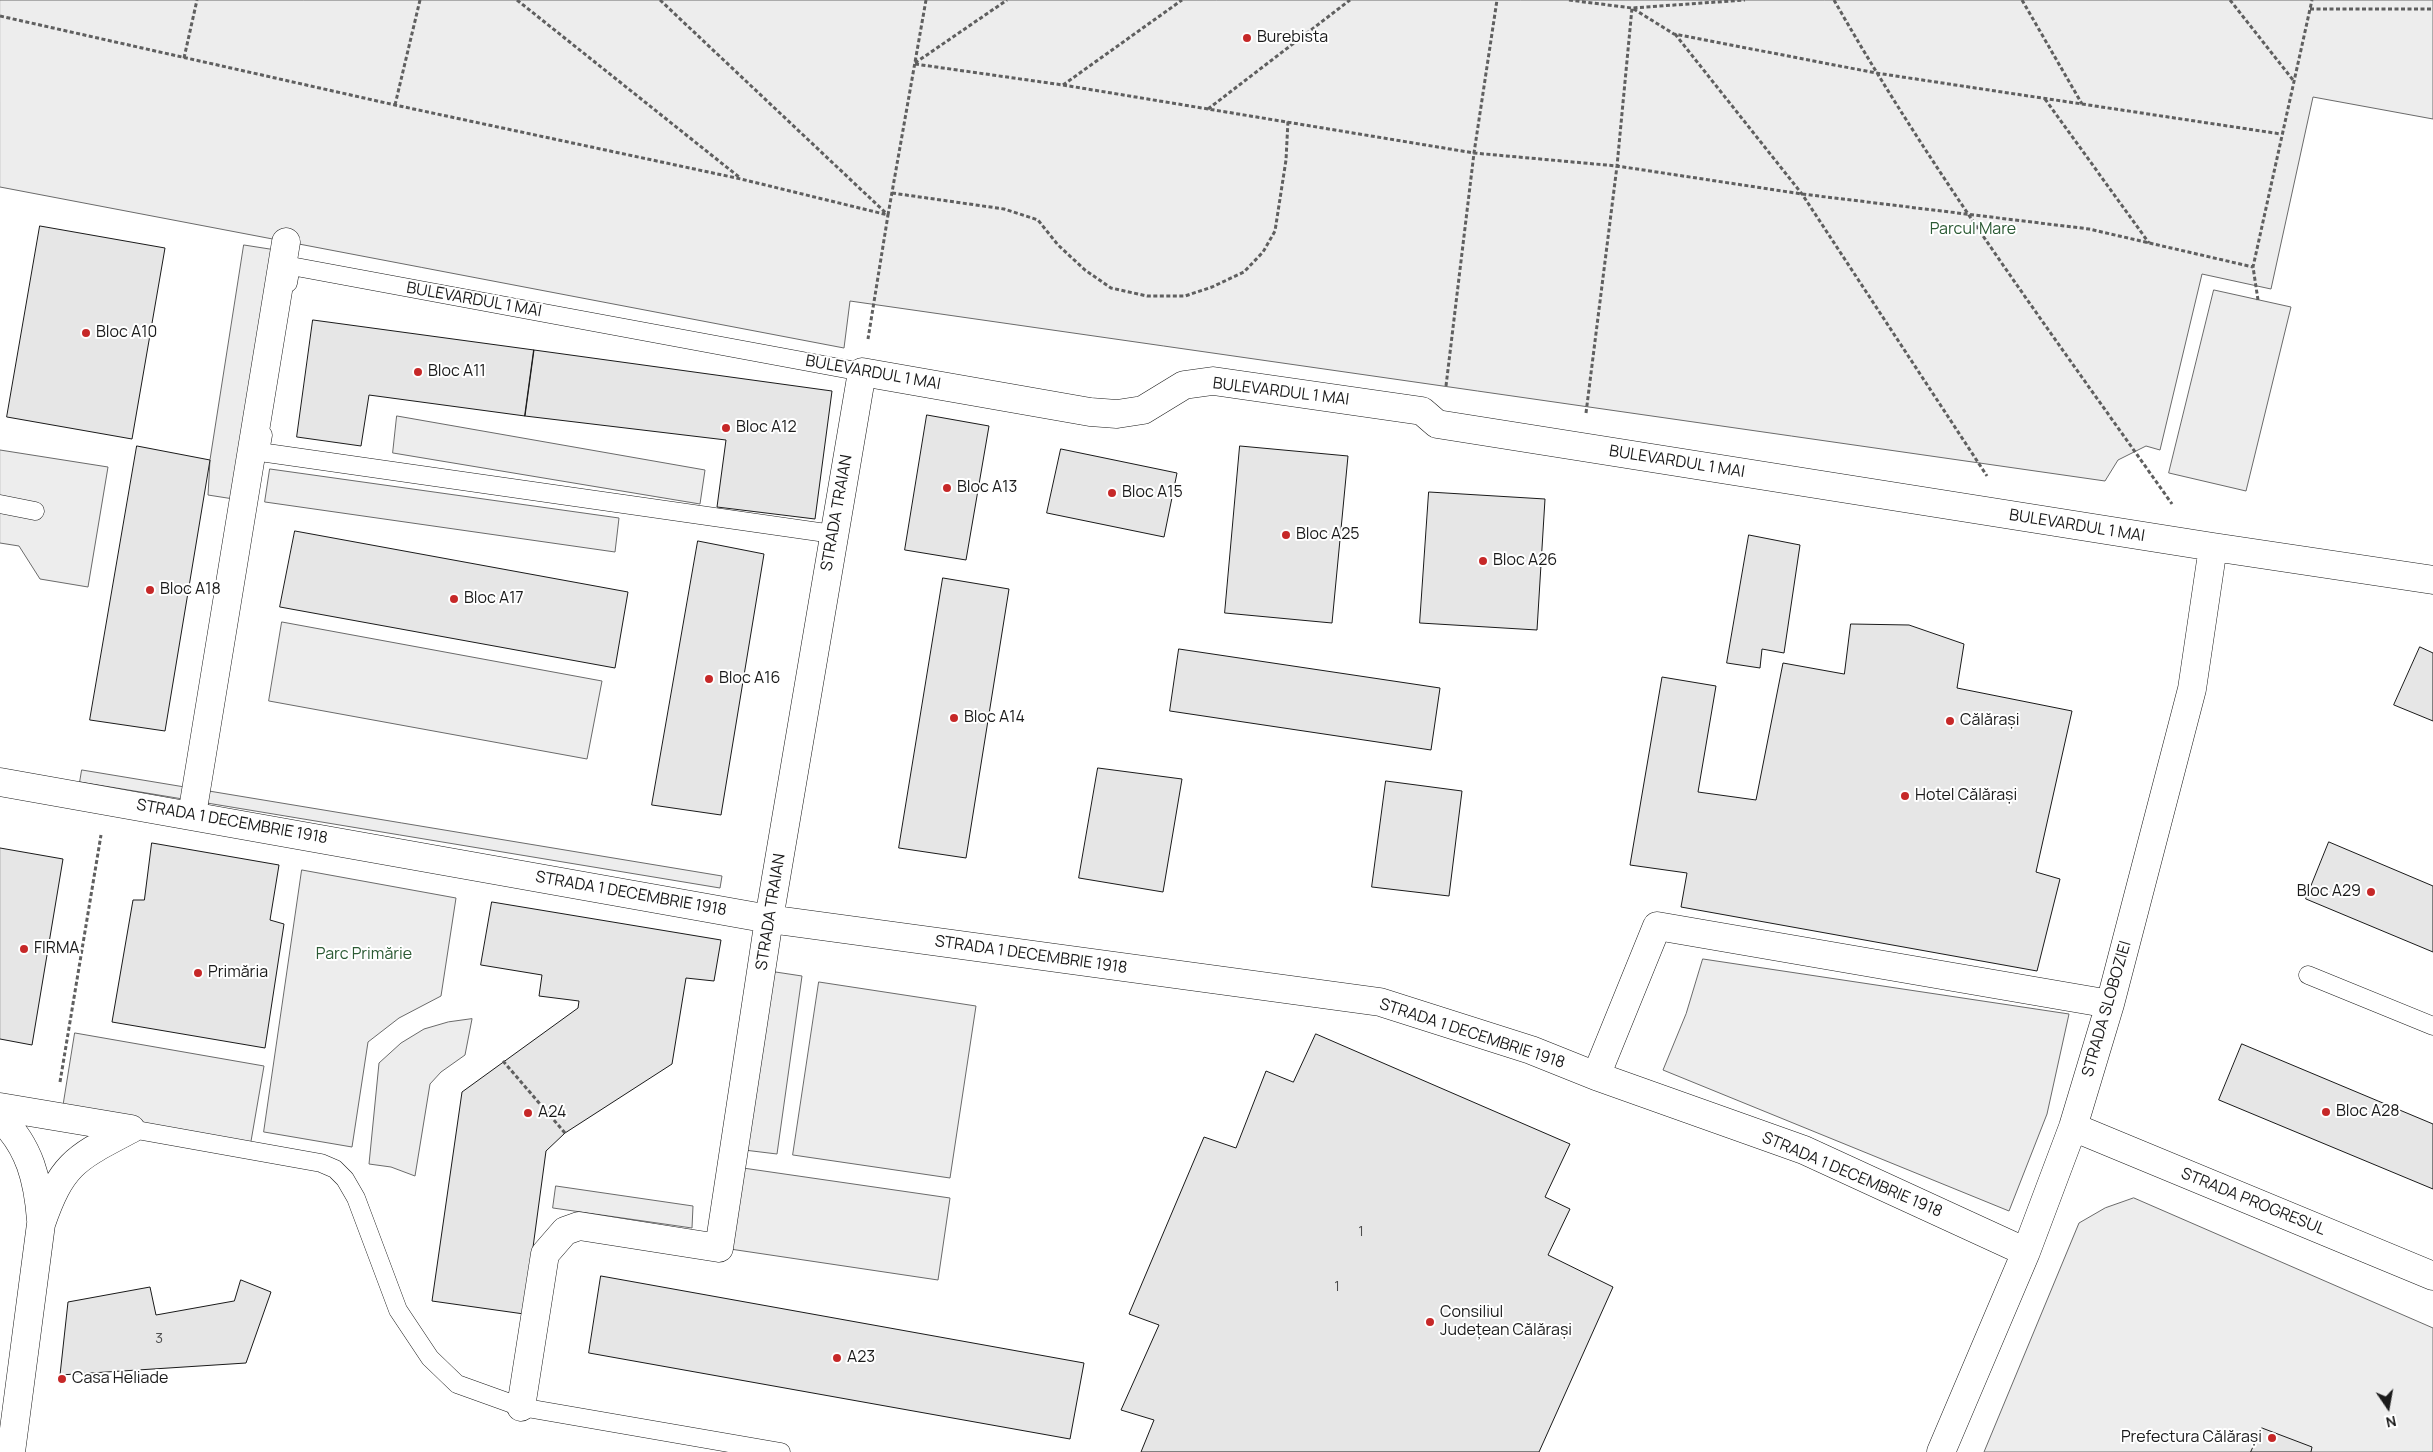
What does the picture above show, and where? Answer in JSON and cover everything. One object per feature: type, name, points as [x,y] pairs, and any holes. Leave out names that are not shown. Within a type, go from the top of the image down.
[{"type":"street","points":[[192,815],[286,242]]},
{"type":"street","name":"STRADA TRAIAN","points":[[520,1407],[545,1254],[565,1231],[579,1226],[719,1248],[769,919],[862,372]]},
{"type":"street","name":"BULEVARDUL 1 MAI","points":[[862,372],[1090,412],[1117,414],[1142,410],[1184,386],[1213,381],[1422,411],[1437,424],[2212,548],[2433,580]]},
{"type":"street","name":"STRADA SLOBOZIEI","points":[[1941,1452],[2026,1252],[2073,1127],[2110,1004],[2192,689],[2212,548]]},
{"type":"street","name":"STRADA 1 DECEMBRIE 1918","points":[[0,782],[769,919],[1380,1002],[1530,1050],[1596,1076],[1804,1150],[2026,1252]]},
{"type":"street","points":[[1596,1076],[1657,926],[2110,1004]]},
{"type":"street","points":[[0,1108],[131,1129]]},
{"type":"street","points":[[0,1118],[20,1142],[32,1165],[36,1181],[41,1224]]},
{"type":"street","name":"STRADA PROGRESUL","points":[[2073,1127],[2433,1276]]},
{"type":"street","points":[[11,1452],[41,1224],[58,1181],[69,1167],[96,1146],[131,1129]]},
{"type":"lane","name":"BULEVARDUL 1 MAI","points":[[833,534],[260,452],[291,266],[862,372]]},
{"type":"lane","points":[[0,504],[35,511]]},
{"type":"lane","points":[[2308,974],[2433,1026]]},
{"type":"lane","points":[[131,1129],[321,1163],[334,1169],[345,1179],[356,1198],[398,1310],[430,1358],[457,1384],[520,1407],[782,1452]]},
{"type":"path","points":[[184,58],[197,0]]},
{"type":"path","points":[[395,105],[420,0]]},
{"type":"path","points":[[516,0],[741,179]]},
{"type":"path","points":[[660,0],[888,215]]},
{"type":"path","points":[[862,372],[926,0]]},
{"type":"path","points":[[915,64],[1007,0]]},
{"type":"path","points":[[1063,85],[1182,0]]},
{"type":"path","points":[[1208,108],[1350,0]]},
{"type":"path","points":[[1446,393],[1474,153],[1497,0]]},
{"type":"path","points":[[1569,0],[1632,8],[1745,0]]},
{"type":"path","points":[[1834,0],[1876,73],[1967,213],[2173,506]]},
{"type":"path","points":[[2022,0],[2082,104]]},
{"type":"path","points":[[2230,0],[2293,80]]},
{"type":"path","points":[[2258,300],[2253,267],[2312,0]]},
{"type":"path","points":[[1632,8],[1674,34],[1802,194],[1988,478]]},
{"type":"path","points":[[1586,414],[1617,166],[1632,8]]},
{"type":"path","points":[[2310,9],[2433,9]]},
{"type":"path","points":[[0,16],[395,105],[741,179],[888,215]]},
{"type":"path","points":[[1674,34],[1876,73],[2282,134]]},
{"type":"path","points":[[915,64],[1208,108],[1474,153],[1617,166],[1802,194],[2088,229],[2253,267]]},
{"type":"path","points":[[2044,99],[2149,243]]},
{"type":"path","points":[[892,192],[1004,209],[1038,220],[1085,270],[1111,288],[1147,296],[1185,296],[1212,287],[1244,272],[1263,252],[1274,231],[1286,160],[1288,121]]},
{"type":"path","points":[[54,1118],[107,800]]},
{"type":"path","points":[[503,1061],[565,1133]]},
{"type":"shaded area","name":"Parcul Mare","points":[[0,0],[2433,0],[2433,119],[2313,97],[2271,289],[2202,274],[2160,450],[2146,446],[2118,460],[2105,481],[850,301],[844,348],[0,187]]},
{"type":"shaded area","points":[[244,245],[276,250],[240,500],[208,495],[210,460]]},
{"type":"shaded area","points":[[2214,290],[2291,307],[2246,491],[2169,473]]},
{"type":"shaded area","points":[[397,416],[705,470],[700,504],[393,453]]},
{"type":"shaded area","points":[[0,450],[108,467],[88,587],[40,579],[19,546],[0,543]]},
{"type":"shaded area","points":[[270,469],[619,518],[615,552],[265,502]]},
{"type":"shaded area","points":[[282,622],[602,681],[587,759],[269,701]]},
{"type":"shaded area","points":[[82,770],[722,876],[720,888],[80,782]]},
{"type":"shaded area","name":"Parc Primărie","points":[[302,870],[456,898],[441,996],[399,1018],[368,1042],[352,1147],[264,1132]]},
{"type":"shaded area","points":[[1703,959],[2069,1014],[2047,1114],[2009,1211],[1663,1070],[1686,1014]]},
{"type":"shaded area","points":[[769,971],[802,976],[777,1154],[744,1150]]},
{"type":"shaded area","points":[[819,982],[976,1006],[950,1178],[793,1155]]},
{"type":"shaded area","points":[[472,1019],[465,1055],[441,1072],[430,1084],[415,1176],[391,1167],[369,1164],[379,1063],[401,1043],[424,1029],[448,1022]]},
{"type":"shaded area","points":[[75,1033],[264,1066],[250,1147],[62,1114]]},
{"type":"shaded area","points":[[743,1168],[950,1198],[938,1280],[730,1249]]},
{"type":"shaded area","points":[[556,1186],[693,1206],[692,1228],[553,1208]]},
{"type":"shaded area","points":[[2134,1198],[2433,1328],[2433,1452],[1984,1452],[2079,1223],[2105,1208]]},
{"type":"building","name":"Bloc A10","points":[[40,226],[165,248],[132,439],[7,417]]},
{"type":"building","name":"Bloc A11","points":[[313,320],[534,350],[525,416],[369,395],[361,446],[297,437]]},
{"type":"building","name":"Bloc A12","points":[[534,350],[832,391],[815,519],[717,507],[726,440],[525,416]]},
{"type":"building","name":"Bloc A13","points":[[927,415],[989,426],[966,560],[905,550]]},
{"type":"building","name":"Bloc A18","points":[[137,446],[210,460],[165,731],[90,720]]},
{"type":"building","name":"Bloc A25","points":[[1240,446],[1348,456],[1332,623],[1225,613]]},
{"type":"building","name":"Bloc A15","points":[[1061,449],[1177,473],[1164,537],[1047,513]]},
{"type":"building","name":"Bloc A26","points":[[1429,492],[1545,499],[1537,630],[1420,623]]},
{"type":"building","name":"Bloc A17","points":[[295,531],[628,592],[615,668],[280,607]]},
{"type":"building","points":[[1749,535],[1800,545],[1784,653],[1762,649],[1760,668],[1727,663]]},
{"type":"building","name":"Bloc A16","points":[[698,541],[764,554],[721,815],[652,805]]},
{"type":"building","name":"Bloc A14","points":[[943,578],[1009,589],[966,858],[899,848]]},
{"type":"building","name":"Hotel Călărași","points":[[1851,624],[1909,625],[1964,644],[1957,688],[2072,711],[2036,872],[2060,879],[2037,971],[1681,907],[1687,873],[1630,865],[1662,677],[1716,686],[1698,792],[1756,800],[1783,663],[1844,674]]},
{"type":"building","points":[[2420,647],[2433,653],[2433,721],[2394,705]]},
{"type":"building","points":[[1179,649],[1440,688],[1431,750],[1170,711]]},
{"type":"building","points":[[1098,768],[1182,779],[1163,892],[1079,878]]},
{"type":"building","points":[[1386,781],[1462,791],[1449,896],[1372,887]]},
{"type":"building","name":"Bloc A29","points":[[2329,842],[2433,886],[2433,952],[2306,899]]},
{"type":"building","name":"Primăria","points":[[152,843],[279,865],[270,920],[284,924],[265,1048],[112,1022],[133,900],[144,900]]},
{"type":"building","name":"FIRMA","points":[[0,848],[63,859],[32,1045],[0,1039]]},
{"type":"building","name":"A24","points":[[492,902],[721,940],[714,981],[686,978],[672,1064],[565,1133],[546,1151],[524,1314],[432,1301],[462,1092],[578,1008],[579,1001],[539,996],[542,975],[481,965]]},
{"type":"building","points":[[1316,1034],[1570,1144],[1545,1197],[1570,1209],[1548,1255],[1613,1287],[1539,1452],[1141,1452],[1154,1420],[1121,1410],[1159,1325],[1129,1314],[1204,1137],[1236,1148],[1266,1071],[1293,1082]]},
{"type":"building","name":"Bloc A28","points":[[2242,1044],[2433,1124],[2433,1189],[2219,1100]]},
{"type":"building","name":"A23","points":[[601,1276],[1084,1363],[1070,1439],[589,1353]]},
{"type":"building","points":[[241,1280],[271,1292],[246,1363],[60,1375],[68,1302],[150,1287],[156,1315],[234,1301]]},
{"type":"building","name":"Prefectura Călărași","points":[[2262,1428],[2312,1447],[2311,1452],[2251,1452]]},
{"type":"place","name":"Burebista","points":[[1247,38]]},
{"type":"place","name":"Bloc A10","points":[[86,333]]},
{"type":"place","name":"Bloc A11","points":[[418,372]]},
{"type":"place","name":"Bloc A12","points":[[726,428]]},
{"type":"place","name":"Bloc A13","points":[[947,488]]},
{"type":"place","name":"Bloc A15","points":[[1112,493]]},
{"type":"place","name":"Bloc A25","points":[[1286,535]]},
{"type":"place","name":"Bloc A26","points":[[1483,561]]},
{"type":"place","name":"Bloc A18","points":[[150,590]]},
{"type":"place","name":"Bloc A17","points":[[454,599]]},
{"type":"place","name":"Bloc A16","points":[[709,679]]},
{"type":"place","name":"Bloc A14","points":[[954,718]]},
{"type":"place","name":"Călărași","points":[[1950,721]]},
{"type":"place","name":"Hotel Călărași","points":[[1905,796]]},
{"type":"place","name":"Bloc A29","points":[[2371,892]]},
{"type":"place","name":"FIRMA","points":[[24,949]]},
{"type":"place","name":"Primăria","points":[[198,973]]},
{"type":"place","name":"Bloc A28","points":[[2326,1112]]},
{"type":"place","name":"A24","points":[[528,1113]]},
{"type":"place","name":"Consiliul Județean Călărași","points":[[1430,1322]]},
{"type":"place","name":"A23","points":[[837,1358]]},
{"type":"place","name":"Casa Heliade","points":[[62,1379]]},
{"type":"place","name":"Prefectura Călărași","points":[[2272,1438]]}]
